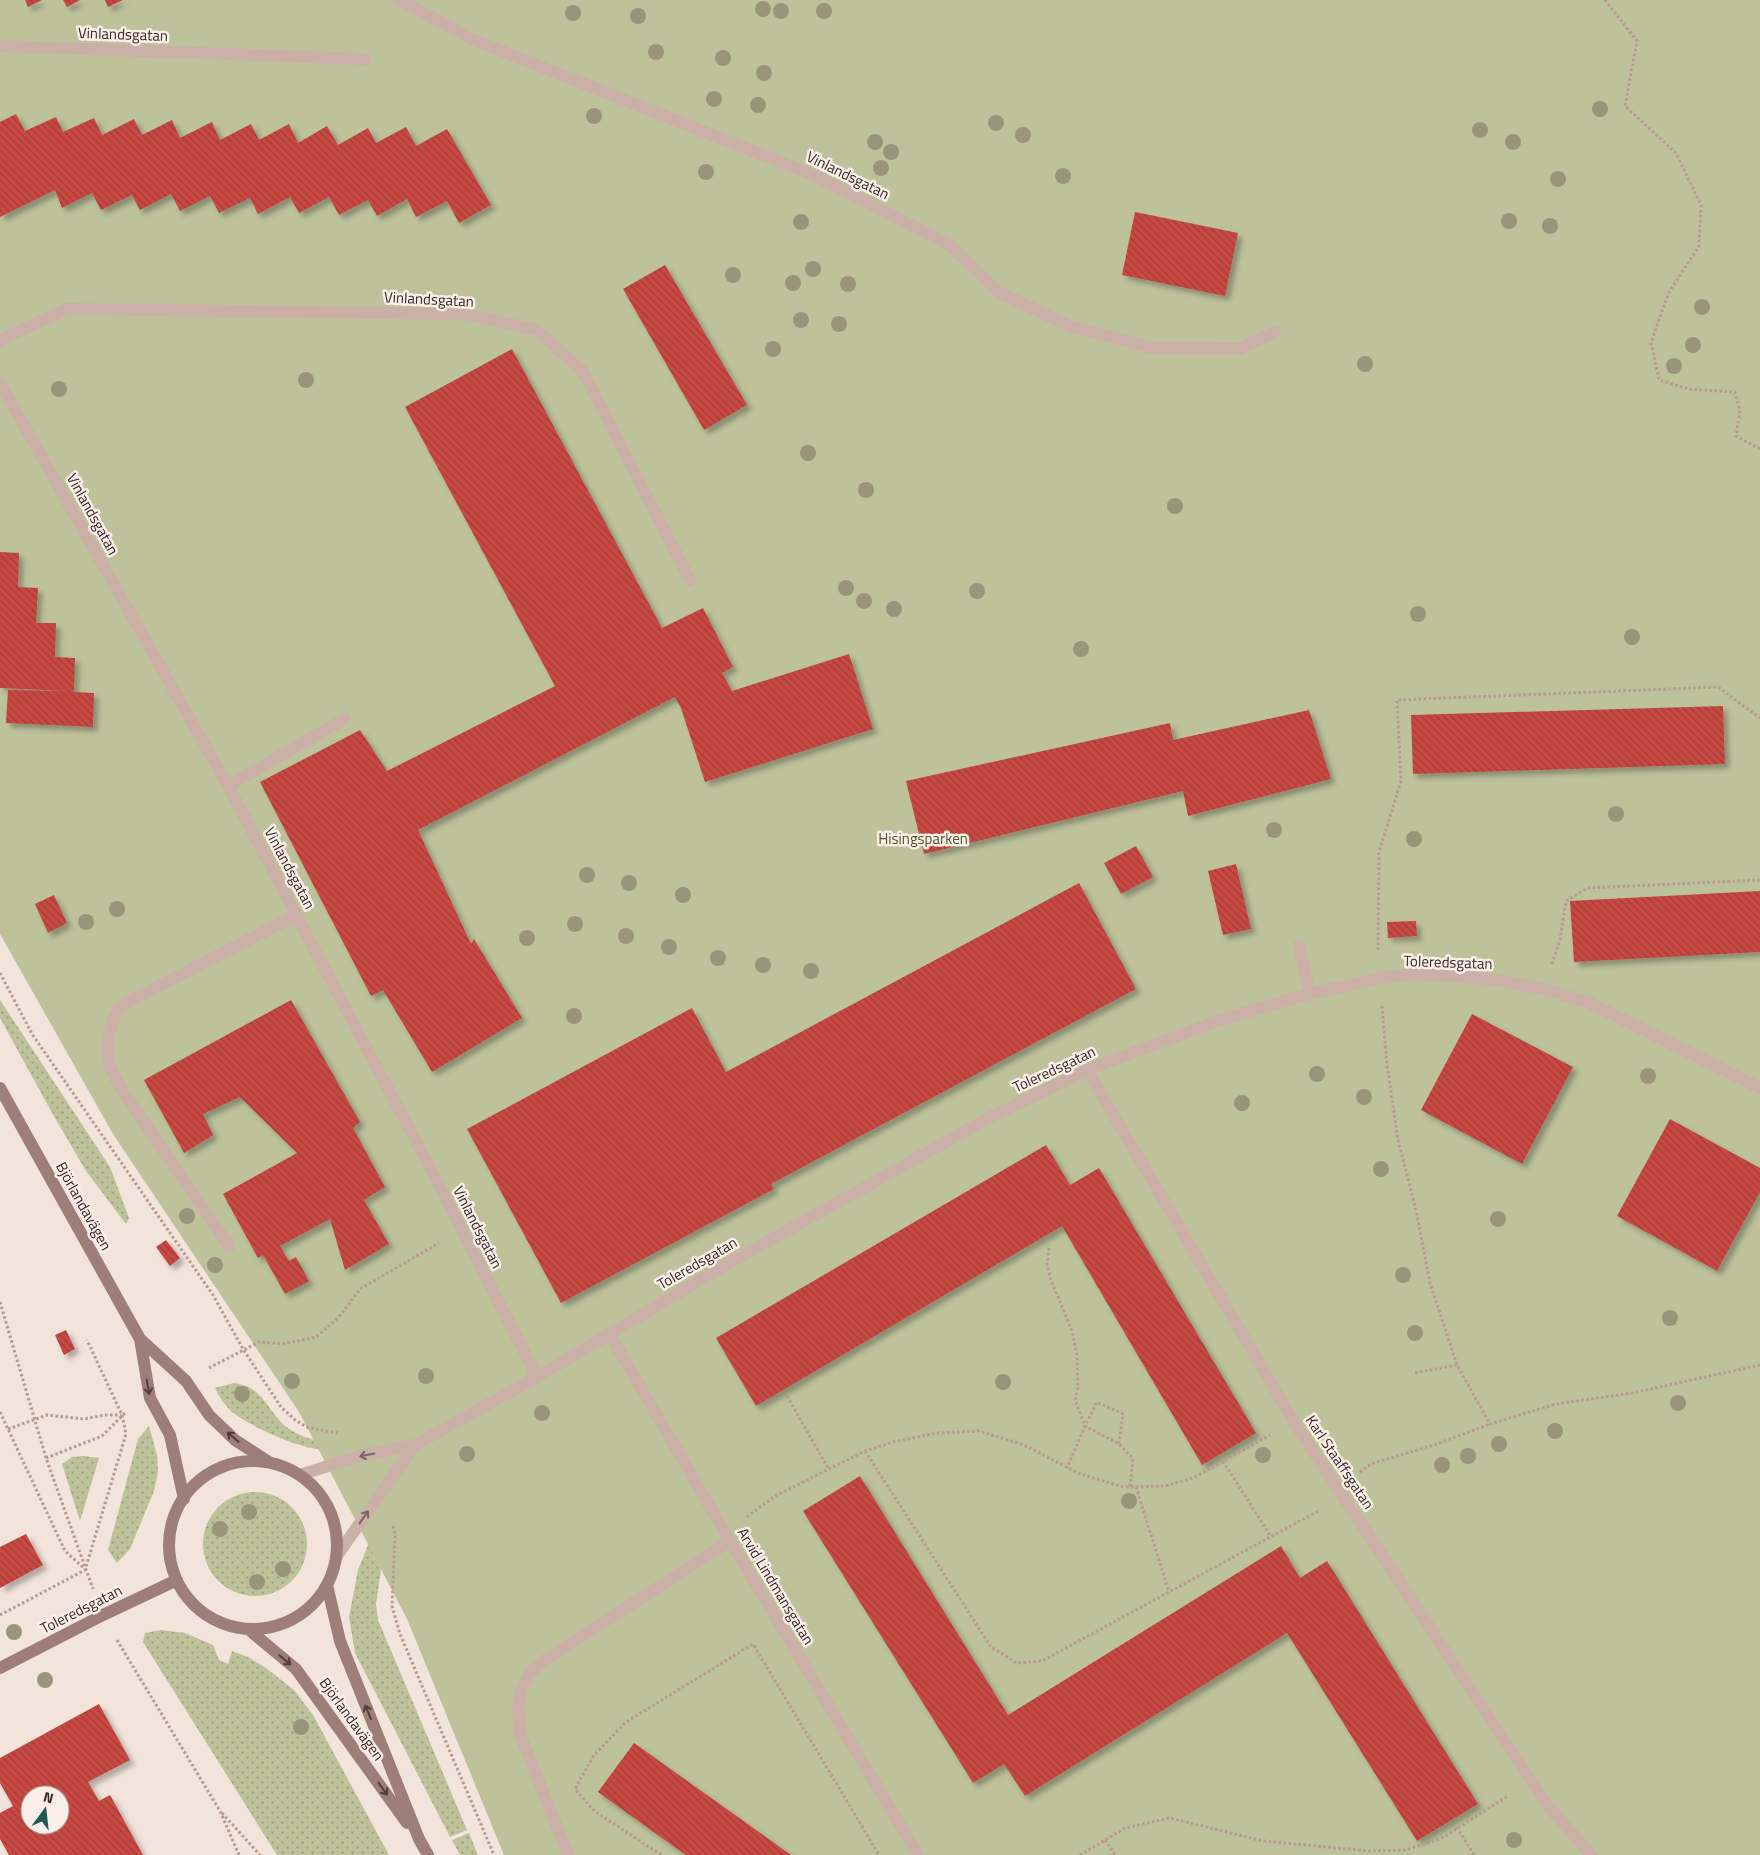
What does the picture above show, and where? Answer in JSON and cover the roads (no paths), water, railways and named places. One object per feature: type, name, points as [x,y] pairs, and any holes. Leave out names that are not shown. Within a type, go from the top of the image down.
[{"type":"street","name":"Vinlandsgatan","points":[[400,0],[472,39],[818,177],[950,245],[998,292],[1070,326],[1152,348],[1239,349],[1274,332]]},
{"type":"street","name":"Vinlandsgatan","points":[[0,46],[365,59]]},
{"type":"street","name":"Vinlandsgatan","points":[[0,340],[67,308],[466,314],[537,330],[583,372],[690,580]]},
{"type":"street","name":"Vinlandsgatan","points":[[0,382],[228,786],[537,1377]]},
{"type":"street","points":[[228,786],[344,718]]},
{"type":"street","points":[[228,1246],[124,1093],[110,1067],[108,1046],[111,1022],[120,1006],[297,915]]},
{"type":"street","points":[[1299,946],[1310,994]]},
{"type":"street","name":"Toleredsgatan","points":[[300,1475],[359,1456],[414,1445],[537,1377],[609,1332],[985,1120],[1087,1070],[1220,1020],[1310,994],[1380,978],[1413,974],[1492,979],[1544,988],[1590,1003],[1760,1088]]},
{"type":"street","name":"Karl Staaffsgatan","points":[[1087,1070],[1294,1422],[1545,1802],[1591,1855]]},
{"type":"street","name":"Björlandavägen","points":[[0,1088],[140,1339],[186,1381],[209,1415],[235,1440],[273,1464],[300,1475],[326,1502],[335,1529],[336,1557],[328,1584],[313,1604],[294,1619],[272,1627],[248,1629],[230,1626],[213,1620],[199,1609],[186,1596],[177,1580],[171,1561],[169,1539],[174,1518],[184,1498],[193,1487],[216,1470],[244,1462],[273,1464]]},
{"type":"street","name":"Arvid Lindmansgatan","points":[[609,1332],[730,1541],[918,1855]]},
{"type":"street","name":"Björlandavägen","points":[[140,1339],[150,1398],[170,1435],[184,1498]]},
{"type":"street","name":"Toleredsgatan","points":[[336,1557],[414,1445]]},
{"type":"street","points":[[568,1855],[520,1734],[518,1709],[521,1690],[530,1673],[545,1660],[730,1541]]},
{"type":"street","name":"Toleredsgatan","points":[[0,1668],[103,1615],[177,1580]]},
{"type":"street","name":"Björlandavägen","points":[[328,1584],[340,1642],[419,1839]]},
{"type":"street","name":"Björlandavägen","points":[[248,1629],[296,1669],[419,1839],[428,1855]]},
{"type":"park label","name":"Hisingsparken","points":[[923,838]]}]
